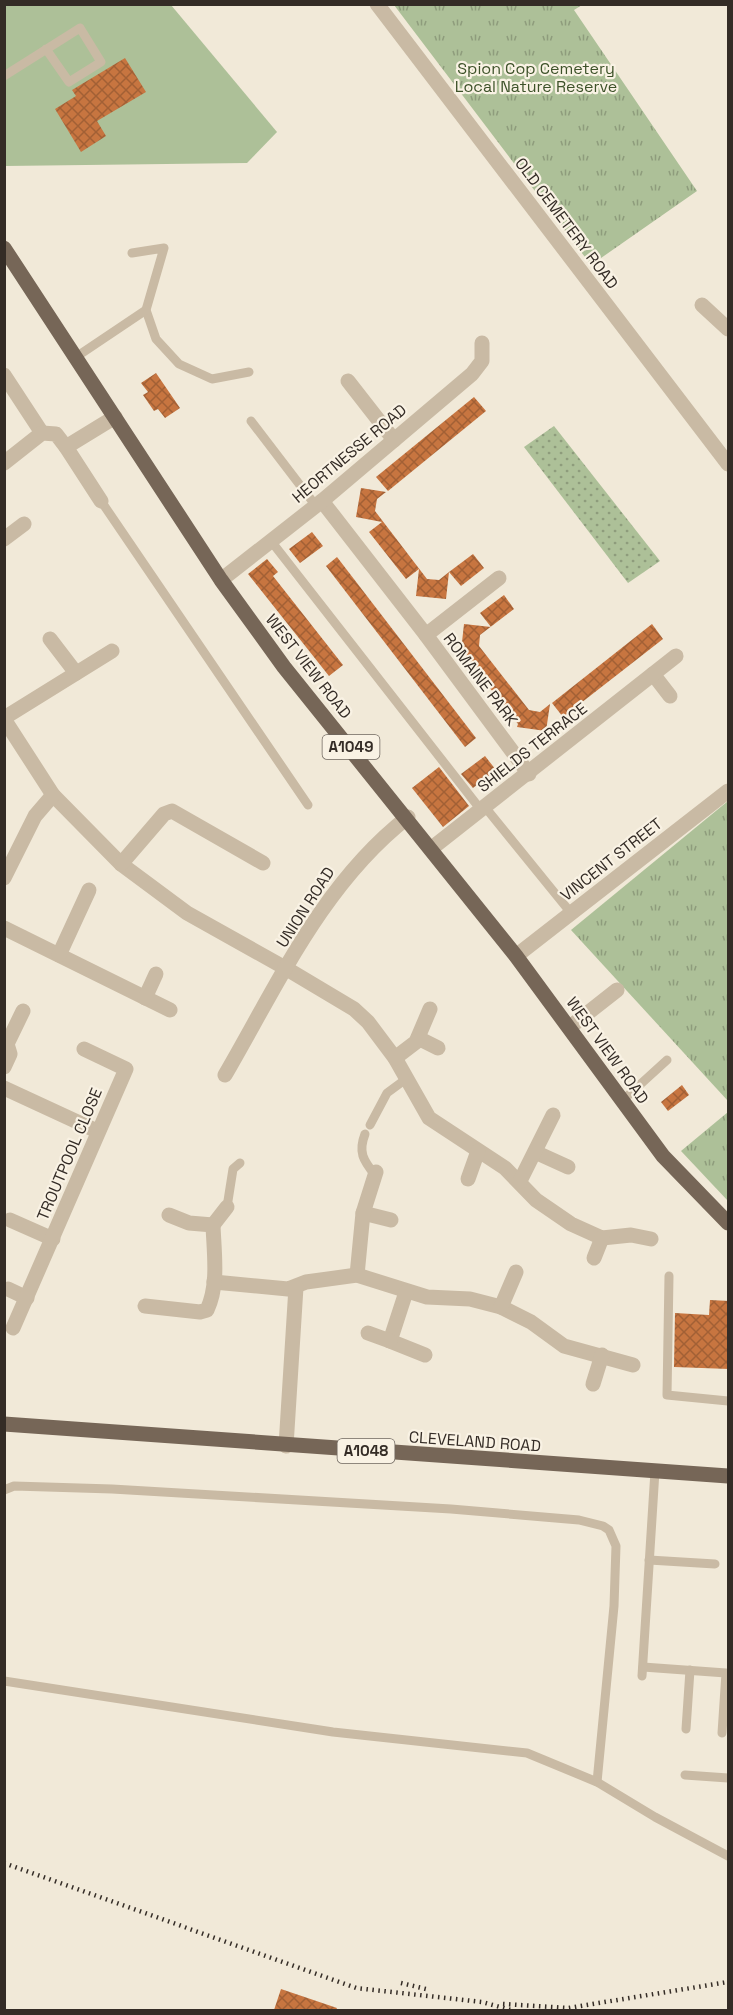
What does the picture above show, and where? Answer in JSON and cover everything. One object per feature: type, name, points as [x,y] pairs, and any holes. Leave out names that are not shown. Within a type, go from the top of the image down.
[{"type":"main road","name":"WEST VIEW ROAD","points":[[4,248],[221,580],[284,667],[408,817],[516,956],[663,1156],[729,1223]]},
{"type":"main road","name":"CLEVELAND ROAD","points":[[4,1424],[729,1476]]},
{"type":"street","name":"OLD CEMETERY ROAD","points":[[377,4],[729,464]]},
{"type":"street","points":[[702,305],[729,329]]},
{"type":"street","name":"HEORTNESSE ROAD","points":[[221,580],[319,504],[472,375],[482,361],[482,343]]},
{"type":"street","points":[[4,375],[42,432],[56,434],[101,501]]},
{"type":"street","points":[[348,381],[394,440]]},
{"type":"street","points":[[66,447],[115,417]]},
{"type":"street","points":[[4,464],[42,432]]},
{"type":"street","name":"ROMAINE PARK","points":[[319,504],[426,635],[529,774]]},
{"type":"street","points":[[4,540],[24,524]]},
{"type":"street","name":"ROMAINE PARK","points":[[426,635],[499,578]]},
{"type":"street","points":[[50,639],[76,673]]},
{"type":"street","points":[[112,651],[4,718],[53,795],[120,864],[187,913],[354,1009],[368,1022],[395,1058],[429,1118],[520,1181],[536,1200],[571,1224],[602,1238],[631,1235],[651,1239]]},
{"type":"street","name":"SHIELDS TERRACE","points":[[432,848],[529,774],[676,656]]},
{"type":"street","points":[[653,674],[670,696]]},
{"type":"street","name":"VINCENT STREET","points":[[516,956],[729,791]]},
{"type":"street","points":[[4,878],[35,816],[53,795]]},
{"type":"street","points":[[120,864],[164,814],[172,811],[263,863]]},
{"type":"street","name":"UNION ROAD","points":[[225,1074],[339,885],[374,845],[408,817]]},
{"type":"street","points":[[59,955],[88,890]]},
{"type":"street","points":[[4,928],[170,1010]]},
{"type":"street","points":[[145,998],[156,974]]},
{"type":"street","points":[[570,1027],[617,990]]},
{"type":"street","points":[[395,1058],[410,1048],[418,1038],[430,1009]]},
{"type":"street","points":[[4,1067],[10,1054],[7,1044],[23,1011]]},
{"type":"street","points":[[418,1038],[438,1048]]},
{"type":"street","name":"TROUTPOOL CLOSE","points":[[13,1328],[126,1069],[84,1049]]},
{"type":"street","points":[[4,1089],[97,1131]]},
{"type":"street","points":[[520,1181],[553,1115]]},
{"type":"street","points":[[468,1179],[478,1151]]},
{"type":"street","points":[[535,1152],[568,1167]]},
{"type":"street","points":[[357,1275],[363,1212],[375,1174]]},
{"type":"street","points":[[146,1306],[207,1310],[214,1282],[213,1226],[227,1207]]},
{"type":"street","points":[[363,1212],[391,1220]]},
{"type":"street","points":[[169,1215],[189,1223],[213,1226]]},
{"type":"street","points":[[10,1220],[52,1239]]},
{"type":"street","points":[[594,1258],[602,1238]]},
{"type":"street","points":[[501,1307],[516,1272]]},
{"type":"street","points":[[214,1282],[288,1289],[306,1282],[357,1275],[427,1297],[470,1299],[501,1307],[531,1322],[564,1346],[633,1365]]},
{"type":"street","points":[[286,1446],[296,1287]]},
{"type":"street","points":[[8,1289],[27,1298]]},
{"type":"street","points":[[390,1341],[406,1292]]},
{"type":"street","points":[[368,1333],[425,1355]]},
{"type":"street","points":[[593,1384],[602,1355]]},
{"type":"lane","points":[[4,76],[46,49],[80,28],[101,62],[69,82],[46,49]]},
{"type":"lane","points":[[132,253],[164,248],[146,310],[156,339],[179,364],[212,379],[249,372]]},
{"type":"lane","points":[[76,357],[146,310]]},
{"type":"lane","points":[[251,421],[319,504]]},
{"type":"lane","points":[[101,501],[308,805]]},
{"type":"lane","points":[[271,541],[483,809],[571,914]]},
{"type":"lane","points":[[622,1101],[667,1060]]},
{"type":"lane","points":[[375,1174],[362,1159],[360,1146],[387,1093],[406,1079]]},
{"type":"lane","points":[[227,1207],[233,1169],[240,1162]]},
{"type":"lane","points":[[669,1276],[667,1395],[729,1401]]},
{"type":"lane","points":[[655,1471],[643,1671],[690,1670],[726,1673],[722,1733]]},
{"type":"lane","points":[[4,1490],[14,1486],[112,1489],[451,1509],[579,1520],[603,1526],[609,1530],[616,1546],[614,1606],[597,1782]]},
{"type":"lane","points":[[650,1560],[715,1564]]},
{"type":"lane","points":[[686,1729],[690,1670]]},
{"type":"lane","points":[[4,1681],[333,1732],[527,1753],[597,1782],[655,1817],[729,1856]]},
{"type":"lane","points":[[685,1774],[729,1778]]},
{"type":"green space","points":[[4,5],[171,5],[277,132],[247,163],[5,166]]},
{"type":"green space","name":"Spion Cop Cemetery Local Nature Reserve","points":[[394,5],[582,5],[574,10],[697,191],[591,265]]},
{"type":"green space","points":[[554,426],[660,561],[628,583],[524,447]]},
{"type":"green space","points":[[728,801],[728,1101],[571,930]]},
{"type":"green space","points":[[728,1112],[728,1201],[681,1151]]},
{"type":"building","points":[[125,58],[146,92],[97,121],[106,136],[81,152],[55,109],[76,96],[72,90]]},
{"type":"building","points":[[156,373],[180,408],[165,418],[158,409],[154,411],[143,395],[148,392],[141,383]]},
{"type":"building","points":[[474,397],[486,411],[388,491],[376,477]]},
{"type":"building","points":[[361,488],[386,492],[377,499],[375,511],[427,579],[439,580],[449,572],[446,599],[416,596],[419,569],[406,579],[369,532],[382,522],[356,517]]},
{"type":"building","points":[[312,532],[323,546],[300,563],[289,549]]},
{"type":"building","points":[[473,554],[484,568],[461,586],[449,572]]},
{"type":"building","points":[[337,557],[476,738],[465,747],[326,566]]},
{"type":"building","points":[[267,559],[278,572],[273,576],[343,665],[329,676],[248,574]]},
{"type":"building","points":[[504,595],[514,609],[491,627],[480,613]]},
{"type":"building","points":[[464,624],[491,627],[480,635],[479,646],[529,710],[540,712],[550,704],[546,731],[517,727],[518,724],[461,651]]},
{"type":"building","points":[[652,624],[663,639],[563,717],[552,703]]},
{"type":"building","points":[[485,756],[496,770],[473,788],[461,774]]},
{"type":"building","points":[[439,767],[469,806],[443,827],[412,788]]},
{"type":"building","points":[[682,1085],[689,1095],[668,1111],[661,1102]]},
{"type":"building","points":[[710,1300],[729,1301],[729,1369],[674,1367],[675,1313],[709,1315]]},
{"type":"building","points":[[281,1989],[337,2008],[336,2010],[274,2010]]},
{"type":"railway","points":[[4,1863],[356,1988],[482,2002],[511,2010]]},
{"type":"railway","points":[[503,2004],[568,2008],[728,1982]]},
{"type":"railway","points":[[401,1983],[426,1989]]}]
